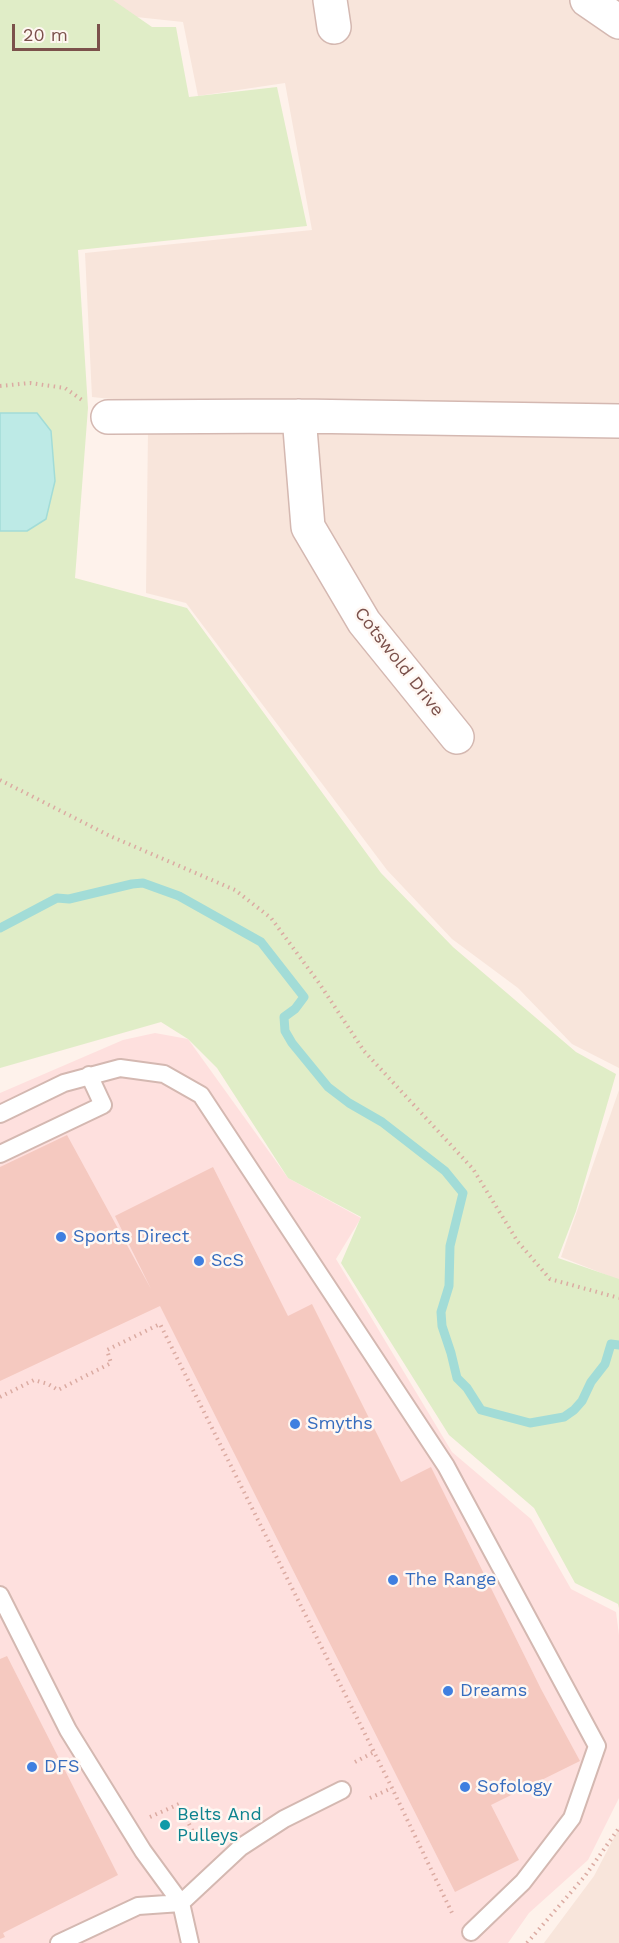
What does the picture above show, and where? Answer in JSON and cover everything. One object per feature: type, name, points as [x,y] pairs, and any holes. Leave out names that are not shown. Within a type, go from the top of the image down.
[{"type":"street","points":[[586,0],[619,21]]},
{"type":"street","points":[[108,417],[299,416],[619,421]]},
{"type":"street","name":"Cotswold Drive","points":[[299,416],[308,527],[364,622],[458,737]]},
{"type":"lane","points":[[0,1114],[64,1083],[120,1068],[164,1074],[201,1095],[446,1466],[597,1746],[572,1818],[523,1882],[471,1932]]},
{"type":"lane","points":[[0,1154],[103,1105],[89,1075]]},
{"type":"lane","points":[[0,1594],[68,1730],[143,1851],[181,1903],[190,1943]]},
{"type":"lane","points":[[59,1943],[138,1906],[181,1903],[242,1847],[284,1819],[342,1790]]},
{"type":"path","points":[[0,386],[30,383],[65,388],[108,417]]},
{"type":"path","points":[[0,780],[110,836],[235,890],[271,918],[319,983],[364,1051],[473,1169],[518,1242],[550,1279],[619,1298]]},
{"type":"path","points":[[0,1397],[34,1380],[58,1390],[111,1363],[106,1350],[160,1324],[453,1915]]},
{"type":"path","points":[[355,1762],[374,1752]]},
{"type":"path","points":[[370,1798],[392,1788]]},
{"type":"path","points":[[146,1818],[179,1804],[198,1842]]},
{"type":"path","points":[[527,1943],[585,1876],[619,1828]]},
{"type":"shaded area","points":[[41,0],[619,0],[619,1068],[572,1044],[518,988],[452,939],[387,870],[186,603],[146,593],[150,403],[92,397],[85,253],[312,230],[285,83],[198,96],[183,22],[42,7]]},
{"type":"shaded area","points":[[155,1033],[188,1039],[288,1178],[361,1218],[336,1259],[452,1452],[531,1519],[571,1589],[616,1612],[619,1635],[619,1798],[588,1860],[529,1913],[508,1943],[0,1943],[0,1093],[123,1040]]},
{"type":"shaded area","points":[[619,1090],[619,1280],[561,1257]]},
{"type":"shaded area","points":[[619,1828],[619,1943],[544,1943],[594,1876]]},
{"type":"green space","points":[[0,0],[113,0],[152,27],[176,27],[189,97],[277,87],[307,226],[78,250],[88,408],[75,578],[187,608],[381,873],[453,947],[576,1052],[616,1074],[576,1211],[558,1258],[619,1279],[619,1608],[618,1604],[575,1583],[534,1508],[449,1435],[341,1263],[361,1217],[288,1178],[217,1068],[188,1039],[161,1022],[0,1068]]},
{"type":"water","points":[[0,413],[37,413],[51,431],[55,481],[46,519],[27,531],[0,531]]},
{"type":"building","points":[[67,1135],[151,1289],[115,1216],[213,1167],[288,1316],[312,1304],[401,1482],[431,1467],[541,1689],[580,1761],[491,1805],[519,1860],[455,1892],[160,1306],[0,1381],[0,1167]]},
{"type":"building","name":"DFS","points":[[7,1656],[118,1875],[3,1933],[5,1937],[0,1939],[0,1659]]},
{"type":"waterway","points":[[0,928],[57,898],[69,899],[143,883],[179,896],[261,942],[304,997],[295,1009],[284,1017],[285,1031],[292,1043],[328,1087],[349,1103],[382,1122],[445,1171],[463,1193],[450,1246],[449,1286],[441,1312],[442,1326],[457,1378],[467,1388],[481,1410],[530,1423],[564,1417],[582,1401],[591,1382],[605,1364],[611,1344],[619,1345]]},
{"type":"place","name":"Sports Direct","points":[[61,1237]]},
{"type":"place","name":"ScS","points":[[199,1261]]},
{"type":"place","name":"Smyths","points":[[295,1424]]},
{"type":"place","name":"The Range","points":[[393,1580]]},
{"type":"place","name":"Dreams","points":[[448,1691]]},
{"type":"place","name":"DFS","points":[[32,1767]]},
{"type":"place","name":"Sofology","points":[[465,1787]]},
{"type":"place","name":"Belts And Pulleys","points":[[165,1825]]}]
